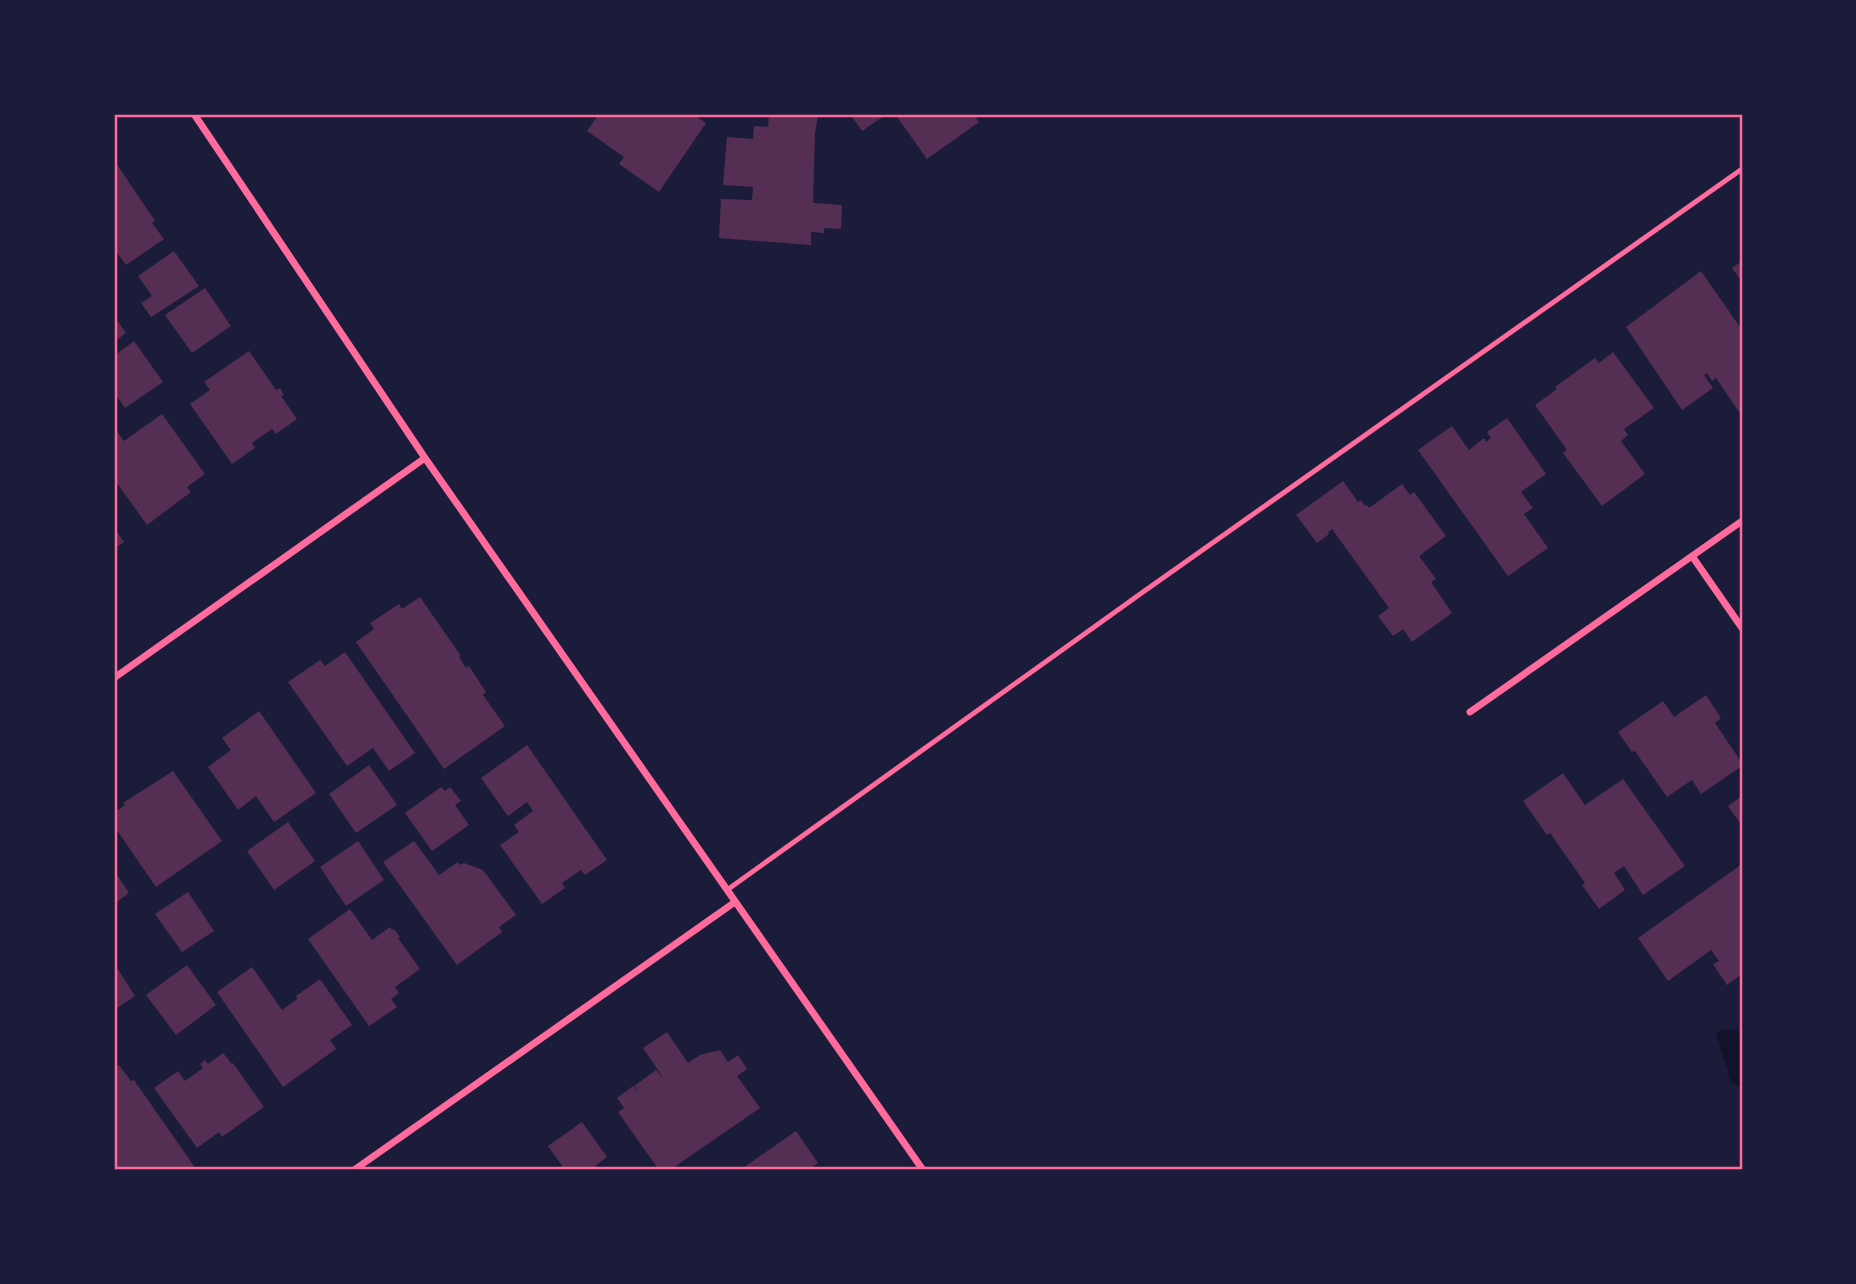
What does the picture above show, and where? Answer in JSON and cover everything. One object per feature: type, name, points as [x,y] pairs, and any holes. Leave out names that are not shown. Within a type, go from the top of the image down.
[{"type":"street","points":[[194,114],[425,458],[923,1170]]},
{"type":"street","points":[[114,678],[425,458]]},
{"type":"street","points":[[1470,712],[1742,521]]},
{"type":"street","points":[[1692,556],[1742,628]]},
{"type":"street","points":[[354,1170],[735,902]]},
{"type":"lane","points":[[727,890],[1742,169]]},
{"type":"shaded area","points":[[1725,1029],[1737,1030],[1742,1043],[1742,1087],[1731,1083],[1719,1045],[1716,1032]]},
{"type":"building","points":[[599,114],[692,114],[706,123],[659,192],[619,164],[624,157],[587,131]]},
{"type":"building","points":[[769,114],[818,114],[813,203],[842,205],[841,229],[824,228],[824,233],[811,232],[811,245],[719,238],[721,199],[752,200],[753,187],[723,185],[727,137],[753,139],[754,126],[768,127]]},
{"type":"building","points":[[850,114],[887,114],[862,131]]},
{"type":"building","points":[[895,114],[973,114],[979,122],[927,159]]},
{"type":"building","points":[[114,160],[164,239],[126,265],[114,251]]},
{"type":"building","points":[[174,251],[199,286],[151,317],[141,303],[152,296],[138,276]]},
{"type":"building","points":[[1742,261],[1742,282],[1732,268]]},
{"type":"building","points":[[1701,271],[1742,330],[1742,410],[1739,412],[1716,378],[1712,381],[1707,373],[1704,375],[1713,388],[1682,410],[1626,327]]},
{"type":"building","points":[[205,288],[231,326],[192,353],[165,315]]},
{"type":"building","points":[[114,316],[126,333],[114,342]]},
{"type":"building","points":[[134,341],[163,382],[125,408],[114,392],[114,356]]},
{"type":"building","points":[[249,351],[276,390],[280,388],[284,395],[281,396],[297,419],[276,434],[272,429],[252,443],[255,448],[232,464],[190,404],[210,390],[204,382]]},
{"type":"building","points":[[1613,352],[1654,408],[1624,429],[1628,435],[1621,441],[1645,474],[1602,506],[1563,453],[1567,450],[1535,405],[1595,358],[1599,363]]},
{"type":"building","points":[[162,414],[205,474],[187,487],[191,492],[147,525],[114,479],[114,427],[124,441]]},
{"type":"building","points":[[1507,418],[1546,474],[1521,492],[1533,508],[1524,514],[1548,548],[1508,576],[1418,450],[1452,426],[1469,450],[1484,438],[1486,442],[1491,438],[1487,432]]},
{"type":"building","points":[[1343,481],[1358,502],[1361,500],[1369,508],[1402,484],[1410,495],[1414,492],[1446,536],[1419,556],[1436,579],[1431,582],[1452,613],[1412,642],[1403,629],[1393,636],[1378,616],[1389,608],[1332,529],[1317,543],[1296,515]]},
{"type":"building","points":[[114,528],[124,542],[114,549]]},
{"type":"building","points":[[420,597],[461,656],[459,657],[466,668],[469,666],[486,692],[483,695],[505,726],[444,769],[356,642],[374,629],[370,623],[399,604],[402,609]]},
{"type":"building","points":[[345,652],[415,753],[389,771],[373,748],[347,766],[288,682],[320,660],[325,666]]},
{"type":"building","points":[[1706,695],[1721,718],[1715,723],[1742,766],[1701,794],[1692,780],[1667,797],[1635,751],[1632,752],[1618,732],[1663,701],[1674,717]]},
{"type":"building","points":[[259,711],[316,793],[274,822],[256,796],[238,810],[208,767],[231,750],[222,738]]},
{"type":"building","points":[[527,745],[607,860],[585,875],[581,870],[562,883],[565,888],[542,904],[500,845],[519,832],[514,825],[533,811],[527,802],[508,816],[481,778]]},
{"type":"building","points":[[369,765],[397,805],[356,833],[329,794]]},
{"type":"building","points":[[173,771],[222,841],[156,887],[114,826],[114,813],[125,805],[123,803]]},
{"type":"building","points":[[1563,773],[1585,805],[1623,779],[1685,866],[1643,895],[1624,866],[1614,873],[1625,890],[1599,909],[1582,885],[1585,883],[1550,833],[1547,835],[1523,801]]},
{"type":"building","points":[[441,787],[445,791],[450,787],[461,801],[455,805],[469,825],[432,851],[405,813]]},
{"type":"building","points":[[1742,796],[1742,826],[1728,806]]},
{"type":"building","points":[[288,822],[315,861],[274,890],[247,851]]},
{"type":"building","points":[[358,841],[384,880],[346,906],[320,867]]},
{"type":"building","points":[[414,841],[439,875],[458,862],[460,865],[464,863],[483,870],[516,915],[499,927],[502,932],[457,965],[383,862]]},
{"type":"building","points":[[1742,864],[1742,974],[1727,985],[1713,964],[1719,961],[1711,950],[1668,981],[1638,938]]},
{"type":"building","points":[[114,870],[129,893],[114,904]]},
{"type":"building","points":[[188,892],[214,931],[182,952],[155,914]]},
{"type":"building","points":[[350,909],[372,940],[390,927],[394,929],[420,969],[395,987],[399,993],[391,999],[397,1007],[369,1026],[308,939]]},
{"type":"building","points":[[114,963],[135,996],[114,1010]]},
{"type":"building","points":[[187,965],[216,1005],[176,1035],[146,995]]},
{"type":"building","points":[[252,967],[282,1010],[320,979],[352,1025],[330,1040],[336,1049],[283,1087],[217,992]]},
{"type":"building","points":[[667,1032],[688,1063],[700,1055],[720,1050],[728,1062],[738,1055],[747,1069],[737,1076],[760,1108],[670,1170],[659,1170],[618,1112],[624,1108],[617,1098],[633,1086],[641,1096],[634,1086],[656,1070],[664,1079],[643,1048]]},
{"type":"building","points":[[223,1053],[264,1107],[222,1137],[219,1132],[197,1148],[154,1088],[178,1071],[185,1081],[203,1068],[200,1064],[205,1060],[208,1064]]},
{"type":"building","points":[[119,1065],[131,1081],[134,1080],[194,1166],[188,1170],[114,1170],[114,1069]]},
{"type":"building","points":[[582,1122],[607,1157],[595,1166],[598,1170],[565,1170],[548,1146]]},
{"type":"building","points":[[796,1131],[818,1163],[812,1170],[740,1170]]}]
